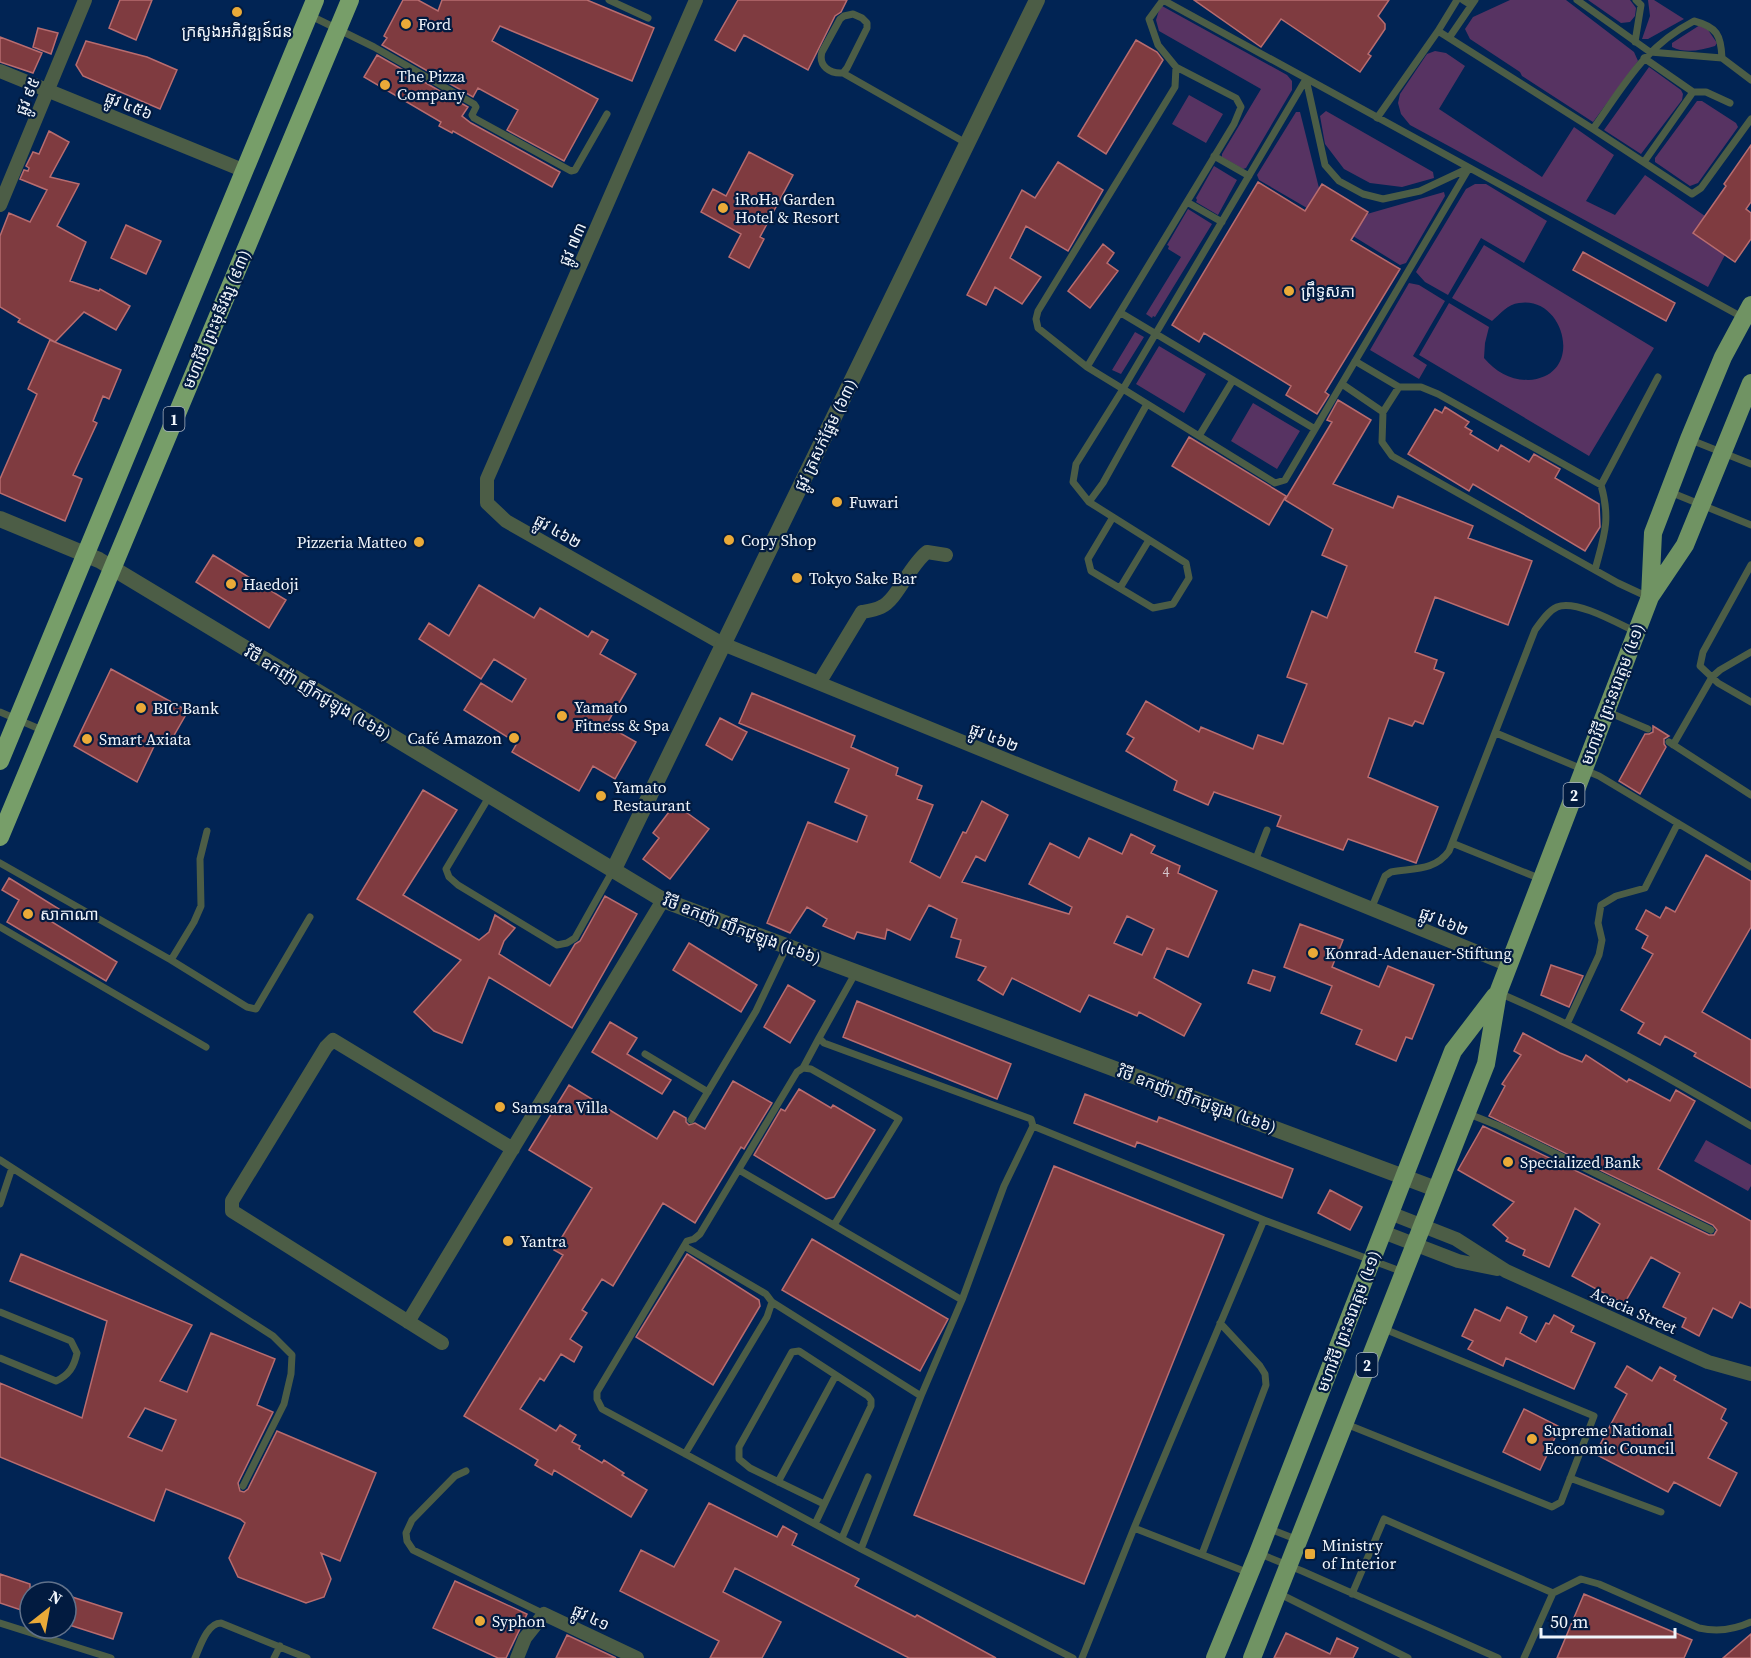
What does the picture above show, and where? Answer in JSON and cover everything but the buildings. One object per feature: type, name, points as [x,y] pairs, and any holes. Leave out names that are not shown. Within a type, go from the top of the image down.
[{"type":"highway","name":"មហាវិថី ព្រះមុនីវង្ស (៩៣)","points":[[0,837],[350,0]]},
{"type":"highway","name":"មហាវិថី ព្រះមុនីវង្ស (៩៣)","points":[[0,761],[312,8]]},
{"type":"highway","points":[[281,82],[310,95]]},
{"type":"main road","name":"មហាវិថី ព្រះនរោត្តម (៤១)","points":[[1650,597],[1653,533],[1723,357],[1748,315]]},
{"type":"main road","name":"មហាវិថី ព្រះនរោត្តម (៤១)","points":[[1252,1658],[1486,1064],[1498,993],[1636,632],[1650,597],[1685,545],[1751,382]]},
{"type":"main road","name":"មហាវិថី ព្រះនរោត្តម (៤១)","points":[[1215,1658],[1454,1051],[1498,993]]},
{"type":"street","name":"ផ្លូវ ៩៥","points":[[0,205],[85,0]]},
{"type":"street","name":"ផ្លូវ ៧៣","points":[[487,503],[487,479],[696,0]]},
{"type":"street","name":"ផ្លូវ ត្រសក់ផ្អែម (៦៣)","points":[[613,871],[1037,0]]},
{"type":"street","name":"ផ្លូវ ៤៥៦","points":[[0,71],[245,171]]},
{"type":"street","name":"ផ្លូវ ៤៦២","points":[[487,503],[506,521],[723,644],[1509,965]]},
{"type":"street","name":"វិថី ឧកញ៉ា ញឹកជូឡុង (៤៦៦)","points":[[0,519],[112,568],[663,900],[1436,1189]]},
{"type":"street","points":[[819,683],[862,612],[881,607],[889,602],[917,560],[927,552],[946,555]]},
{"type":"street","points":[[408,1322],[663,900]]},
{"type":"street","points":[[442,1343],[232,1211],[232,1201],[326,1047],[333,1040],[513,1149]]},
{"type":"street","name":"Acacia Street","points":[[1390,1213],[1464,1244],[1506,1271],[1708,1362],[1751,1374]]},
{"type":"street","name":"Acacia Street","points":[[1383,1232],[1458,1261],[1506,1271]]},
{"type":"street","name":"ផ្លូវ ៤១","points":[[517,1658],[525,1638],[544,1614],[637,1658]]},
{"type":"lane","points":[[609,0],[648,18]]},
{"type":"lane","points":[[1087,368],[1234,124],[1241,106],[1236,98],[1176,67],[1158,45],[1149,19],[1163,0],[1469,168],[1748,315]]},
{"type":"lane","points":[[1377,118],[1457,0]]},
{"type":"lane","points":[[1449,38],[1473,2],[1463,0]]},
{"type":"lane","points":[[1577,0],[1635,42],[1647,55],[1693,92],[1706,92],[1730,103]]},
{"type":"lane","points":[[1635,42],[1641,5],[1636,0]]},
{"type":"lane","points":[[312,8],[338,28],[476,105],[472,115],[474,118],[571,171],[576,170],[607,114]]},
{"type":"lane","points":[[843,73],[867,28],[867,23],[862,18],[853,14],[840,19],[820,58],[824,66],[843,73],[967,144]]},
{"type":"lane","points":[[1593,129],[1647,55],[1661,42],[1694,21],[1715,29],[1721,46],[1722,58]]},
{"type":"lane","points":[[1438,31],[1692,195],[1701,188],[1751,119]]},
{"type":"lane","points":[[1647,55],[1722,58],[1751,80]]},
{"type":"lane","points":[[1176,67],[1175,87],[1083,241],[1038,311],[1036,319],[1038,328],[1087,368],[1275,483],[1286,480],[1469,168]]},
{"type":"lane","points":[[1306,79],[1325,165],[1339,181],[1363,194],[1383,199],[1420,191],[1469,168]]},
{"type":"lane","points":[[1113,517],[1088,559],[1091,571],[1154,608],[1173,604],[1189,578],[1186,563],[1149,540],[1113,517],[1089,502],[1073,482],[1076,464],[1123,389],[1306,79]]},
{"type":"lane","points":[[1644,162],[1693,92]]},
{"type":"lane","points":[[1214,156],[1249,176]]},
{"type":"lane","points":[[1187,202],[1222,222]]},
{"type":"lane","points":[[1121,313],[1315,429]]},
{"type":"lane","points":[[1355,361],[1399,387],[1421,387],[1438,394],[1601,485],[1607,504],[1607,525],[1595,570]]},
{"type":"lane","points":[[1601,485],[1658,377]]},
{"type":"lane","points":[[1199,436],[1233,380]]},
{"type":"lane","points":[[1342,384],[1383,412]]},
{"type":"lane","points":[[1399,387],[1383,412],[1382,442],[1392,456],[1618,584],[1650,597]]},
{"type":"lane","points":[[1089,502],[1147,404]]},
{"type":"lane","points":[[1689,439],[1751,464]]},
{"type":"lane","points":[[1669,492],[1751,525]]},
{"type":"lane","points":[[1120,588],[1149,540]]},
{"type":"lane","points":[[1751,566],[1703,652],[1700,666],[1718,683],[1751,702]]},
{"type":"lane","points":[[1371,909],[1385,876],[1391,872],[1434,865],[1442,860],[1452,843],[1496,733],[1534,630],[1545,616],[1558,606],[1573,605],[1636,632]]},
{"type":"lane","points":[[1751,652],[1712,677],[1671,744],[1751,795]]},
{"type":"lane","points":[[1606,711],[1648,729]]},
{"type":"lane","points":[[0,712],[45,731]]},
{"type":"lane","points":[[1496,733],[1584,769],[1751,867]]},
{"type":"lane","points":[[489,797],[446,869],[449,877],[458,885],[557,945],[575,938],[613,871]]},
{"type":"lane","points":[[1567,1024],[1599,955],[1602,940],[1598,923],[1601,905],[1616,896],[1645,888],[1678,823]]},
{"type":"lane","points":[[1255,861],[1267,830]]},
{"type":"lane","points":[[171,960],[201,906],[200,859],[207,831]]},
{"type":"lane","points":[[1452,843],[1541,879]]},
{"type":"lane","points":[[0,863],[171,960],[247,1007],[255,1009],[310,917]]},
{"type":"lane","points":[[0,927],[206,1047]]},
{"type":"lane","points":[[692,1120],[756,1011],[787,946]]},
{"type":"lane","points":[[856,972],[803,1068],[797,1072],[700,1234],[687,1241],[597,1392],[597,1399],[602,1409],[861,1549],[1072,1658]]},
{"type":"lane","points":[[1498,993],[1567,1024],[1671,1079],[1751,1126]]},
{"type":"lane","points":[[819,1038],[824,1043],[1031,1119],[1033,1126],[1004,1186],[962,1300],[921,1396],[861,1549]]},
{"type":"lane","points":[[645,1054],[708,1092]]},
{"type":"lane","points":[[803,1068],[811,1069],[899,1119],[834,1226]]},
{"type":"lane","points":[[1466,1113],[1499,1126],[1711,1230]]},
{"type":"lane","points":[[1033,1126],[1264,1220],[1403,1272]]},
{"type":"lane","points":[[0,1160],[273,1336],[292,1355],[291,1374],[284,1404],[243,1486]]},
{"type":"lane","points":[[0,1204],[12,1168]]},
{"type":"lane","points":[[739,1170],[962,1300]]},
{"type":"lane","points":[[1082,1658],[1134,1528],[1264,1220]]},
{"type":"lane","points":[[684,1246],[766,1294],[772,1302],[921,1396]]},
{"type":"lane","points":[[685,1454],[767,1317],[772,1302]]},
{"type":"lane","points":[[0,1312],[71,1341],[77,1353],[74,1366],[67,1376],[56,1381],[0,1358]]},
{"type":"lane","points":[[1202,1554],[1266,1385],[1260,1366],[1220,1323]]},
{"type":"lane","points":[[1344,1423],[1552,1507],[1561,1502],[1594,1416],[1382,1328]]},
{"type":"lane","points":[[815,1524],[871,1406],[871,1400],[799,1351],[792,1352],[739,1448],[739,1459],[778,1482],[824,1504]]},
{"type":"lane","points":[[778,1482],[836,1375]]},
{"type":"lane","points":[[466,1472],[455,1476],[412,1520],[406,1533],[406,1540],[413,1550],[544,1614]]},
{"type":"lane","points":[[842,1538],[868,1477]]},
{"type":"lane","points":[[1570,1478],[1660,1512]]},
{"type":"lane","points":[[1352,1594],[1384,1519],[1553,1593]]},
{"type":"lane","points":[[1134,1528],[1250,1573]]},
{"type":"lane","points":[[1267,1528],[1298,1540]]},
{"type":"lane","points":[[1258,1553],[1498,1658]]},
{"type":"lane","points":[[1524,1658],[1553,1593],[1581,1579],[1599,1584],[1699,1628],[1714,1631],[1741,1627],[1751,1622]]},
{"type":"lane","points":[[1278,1593],[1408,1658]]},
{"type":"lane","points":[[0,1623],[111,1658]]},
{"type":"lane","points":[[195,1658],[210,1627],[215,1623],[221,1623],[307,1658]]},
{"type":"lane","points":[[274,1658],[280,1646]]},
{"type":"shaded area","points":[[1510,0],[1566,0],[1634,52],[1638,61],[1593,122],[1470,39],[1465,29],[1473,17]]},
{"type":"shaded area","points":[[1588,0],[1630,0],[1636,8],[1635,16],[1630,22],[1621,23]]},
{"type":"shaded area","points":[[1648,0],[1654,0],[1684,19],[1648,39],[1642,39],[1650,16]]},
{"type":"shaded area","points":[[1162,6],[1287,75],[1292,81],[1292,90],[1246,168],[1243,169],[1222,157],[1222,154],[1261,89],[1159,31],[1156,20]]},
{"type":"shaded area","points":[[1700,25],[1708,30],[1717,43],[1715,46],[1688,51],[1672,47],[1672,43]]},
{"type":"shaded area","points":[[1435,51],[1446,53],[1465,66],[1439,109],[1542,177],[1574,127],[1614,155],[1586,201],[1615,215],[1645,175],[1705,216],[1725,255],[1708,287],[1410,125],[1401,114],[1398,103],[1400,94],[1427,54]]},
{"type":"shaded area","points":[[1649,67],[1681,90],[1683,94],[1682,100],[1641,154],[1604,130]]},
{"type":"shaded area","points":[[1189,95],[1223,114],[1206,143],[1172,124]]},
{"type":"shaded area","points":[[1697,101],[1702,101],[1736,123],[1738,127],[1698,183],[1690,186],[1655,162],[1655,158]]},
{"type":"shaded area","points":[[1326,111],[1433,172],[1434,178],[1402,187],[1370,183],[1344,169],[1325,144],[1320,116]]},
{"type":"shaded area","points":[[1296,112],[1300,112],[1319,188],[1307,208],[1259,180],[1257,175]]},
{"type":"shaded area","points":[[1214,166],[1237,180],[1218,215],[1196,202]]},
{"type":"shaded area","points":[[1475,184],[1486,184],[1547,221],[1524,263],[1481,238],[1448,295],[1425,282],[1416,272],[1466,189]]},
{"type":"shaded area","points":[[1444,192],[1445,196],[1406,263],[1400,265],[1353,236],[1367,214]]},
{"type":"shaded area","points":[[1188,209],[1212,224],[1155,317],[1152,318],[1146,314],[1181,257],[1168,249],[1167,245]]},
{"type":"shaded area","points":[[1484,245],[1654,348],[1589,456],[1419,355],[1449,303],[1489,327],[1484,358],[1504,374],[1515,379],[1528,380],[1546,376],[1558,366],[1563,352],[1562,337],[1557,323],[1548,311],[1535,304],[1519,303],[1508,307],[1492,321],[1452,298]]},
{"type":"shaded area","points":[[1409,283],[1419,285],[1445,301],[1413,356],[1427,365],[1419,379],[1370,350]]},
{"type":"shaded area","points":[[1135,332],[1144,337],[1121,374],[1112,370]]},
{"type":"shaded area","points":[[1159,346],[1206,374],[1184,413],[1136,384]]},
{"type":"shaded area","points":[[1253,403],[1300,431],[1277,469],[1231,441]]},
{"type":"shaded area","points":[[1706,1140],[1751,1165],[1751,1186],[1748,1191],[1694,1161]]},
{"type":"place","name":"ក្រសួងអភិវឌ្ឍន៍ជន","points":[[237,12]]},
{"type":"place","name":"Ford","points":[[406,24]]},
{"type":"place","name":"The Pizza Company","points":[[385,85]]},
{"type":"place","name":"iRoHa Garden Hotel & Resort","points":[[723,208]]},
{"type":"place","name":"ព្រឹទ្ធសភា","points":[[1289,291]]},
{"type":"place","name":"Fuwari","points":[[837,502]]},
{"type":"place","name":"Copy Shop","points":[[729,540]]},
{"type":"place","name":"Pizzeria Matteo","points":[[419,542]]},
{"type":"place","name":"Tokyo Sake Bar","points":[[797,578]]},
{"type":"place","name":"Haedoji","points":[[231,584]]},
{"type":"place","name":"BIC Bank","points":[[141,708]]},
{"type":"place","name":"Yamato Fitness & Spa","points":[[562,716]]},
{"type":"place","name":"Café Amazon","points":[[514,738]]},
{"type":"place","name":"Smart Axiata","points":[[87,739]]},
{"type":"place","name":"Yamato Restaurant","points":[[601,796]]},
{"type":"place","name":"សាកាណា","points":[[28,914]]},
{"type":"place","name":"Konrad-Adenauer-Stiftung","points":[[1313,953]]},
{"type":"place","name":"Samsara Villa","points":[[500,1107]]},
{"type":"place","name":"Specialized Bank","points":[[1508,1162]]},
{"type":"place","name":"Yantra","points":[[508,1241]]},
{"type":"place","name":"Supreme National Economic Council","points":[[1532,1439]]},
{"type":"place","name":"Ministry of Interior","points":[[1310,1554]]},
{"type":"place","name":"Syphon","points":[[480,1621]]}]
